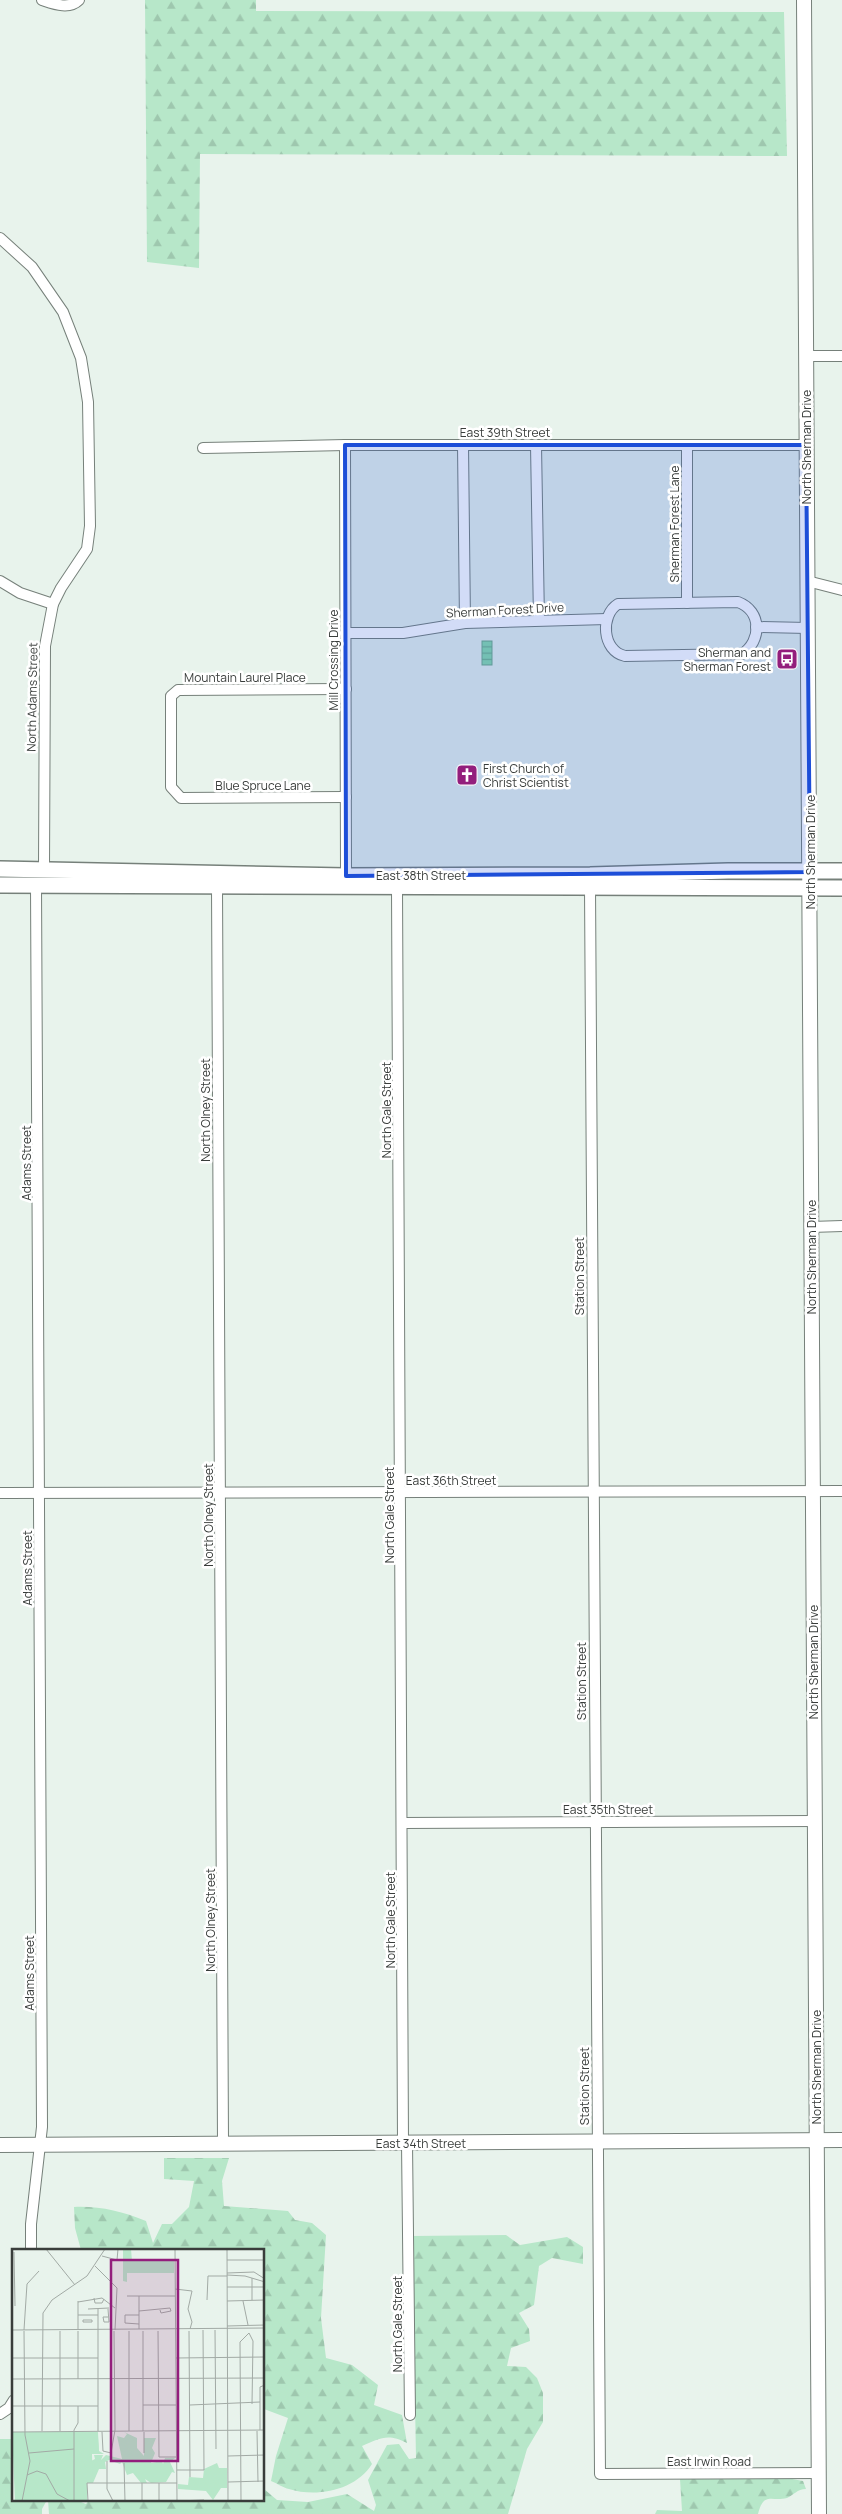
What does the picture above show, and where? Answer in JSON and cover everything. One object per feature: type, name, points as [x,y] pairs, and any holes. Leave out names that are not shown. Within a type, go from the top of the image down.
[{"type":"main road","name":"North Sherman Drive","points":[[804,0],[819,2514]]},
{"type":"main road","name":"East 38th Street","points":[[0,869],[346,876],[842,871]]},
{"type":"main road","name":"East 38th Street","points":[[0,885],[397,888],[842,888]]},
{"type":"main road","name":"East 34th Street","points":[[0,2145],[842,2140]]},
{"type":"street","points":[[42,0],[58,5],[68,5],[79,0]]},
{"type":"street","name":"North Adams Street","points":[[0,238],[36,272],[67,321],[78,349],[86,382],[90,526],[87,549],[60,588],[53,604],[45,646],[43,669],[44,869]]},
{"type":"street","points":[[806,356],[842,356]]},
{"type":"street","name":"East 39th Street","points":[[204,448],[346,445],[806,445]]},
{"type":"street","name":"Mill Crossing Drive","points":[[346,445],[346,876]]},
{"type":"street","points":[[463,445],[465,623]]},
{"type":"street","points":[[536,445],[539,620]]},
{"type":"street","name":"Sherman Forest Lane","points":[[686,445],[687,603]]},
{"type":"street","points":[[0,581],[20,593],[53,604]]},
{"type":"street","points":[[807,581],[842,590]]},
{"type":"street","points":[[738,602],[746,605],[755,614],[754,644],[742,654],[625,656],[615,652],[610,646],[606,634],[607,619],[612,609],[618,604],[687,603],[738,602]]},
{"type":"street","name":"Sherman Forest Drive","points":[[346,633],[403,633],[465,623],[607,619]]},
{"type":"street","points":[[756,627],[808,628]]},
{"type":"street","name":"Mountain Laurel Place","points":[[180,798],[171,787],[171,702],[175,692],[182,689],[346,689]]},
{"type":"street","name":"Blue Spruce Lane","points":[[180,798],[346,798]]},
{"type":"street","name":"Adams Street","points":[[31,2249],[31,2224],[42,2117],[36,885]]},
{"type":"street","name":"North Olney Street","points":[[217,886],[223,2144]]},
{"type":"street","name":"Station Street","points":[[590,887],[596,2141],[600,2474]]},
{"type":"street","name":"North Gale Street","points":[[397,888],[402,1823],[410,2415]]},
{"type":"street","points":[[811,1227],[842,1226]]},
{"type":"street","name":"East 36th Street","points":[[0,1493],[842,1491]]},
{"type":"street","name":"East 35th Street","points":[[402,1823],[814,1821]]},
{"type":"street","points":[[0,2414],[9,2408],[12,2403]]},
{"type":"street","name":"East Irwin Road","points":[[600,2474],[819,2474]]},
{"type":"highlighted area","points":[[345,445],[806,445],[810,872],[346,876]]},
{"type":"green space","points":[[145,0],[256,0],[256,11],[784,12],[787,156],[200,154],[199,268],[147,262]]},
{"type":"green space","points":[[164,2158],[229,2158],[222,2181],[224,2206],[288,2211],[295,2220],[312,2223],[326,2235],[321,2318],[326,2358],[352,2365],[378,2385],[374,2405],[402,2415],[407,2443],[389,2437],[362,2446],[372,2464],[356,2480],[335,2490],[312,2493],[300,2492],[271,2481],[276,2456],[288,2418],[265,2409],[265,2249],[81,2249],[75,2228],[74,2207],[93,2207],[110,2210],[146,2221],[153,2243],[162,2224],[172,2224],[189,2207],[194,2181],[164,2179]]},
{"type":"green space","points":[[506,2235],[520,2245],[567,2237],[583,2247],[583,2264],[552,2258],[539,2266],[534,2305],[519,2313],[529,2329],[530,2341],[511,2348],[507,2366],[526,2367],[537,2378],[543,2393],[543,2422],[527,2449],[508,2514],[49,2514],[48,2502],[81,2502],[86,2504],[88,2502],[265,2502],[265,2490],[277,2500],[308,2502],[347,2494],[374,2511],[376,2505],[368,2480],[387,2445],[399,2444],[409,2459],[416,2458],[412,2236]]},
{"type":"green space","points":[[0,2439],[12,2439],[12,2502],[46,2502],[42,2509],[42,2514],[0,2514]]},
{"type":"green space","points":[[787,2478],[803,2481],[806,2489],[798,2491],[787,2498],[766,2500],[760,2507],[758,2514],[655,2514],[657,2510],[682,2511],[680,2479]]},
{"type":"shaded area","points":[[482,641],[492,641],[492,665],[482,665]]},
{"type":"place","name":"Sherman and Sherman Forest","points":[[787,659]]},
{"type":"place","name":"First Church of Christ Scientist","points":[[467,775]]}]
